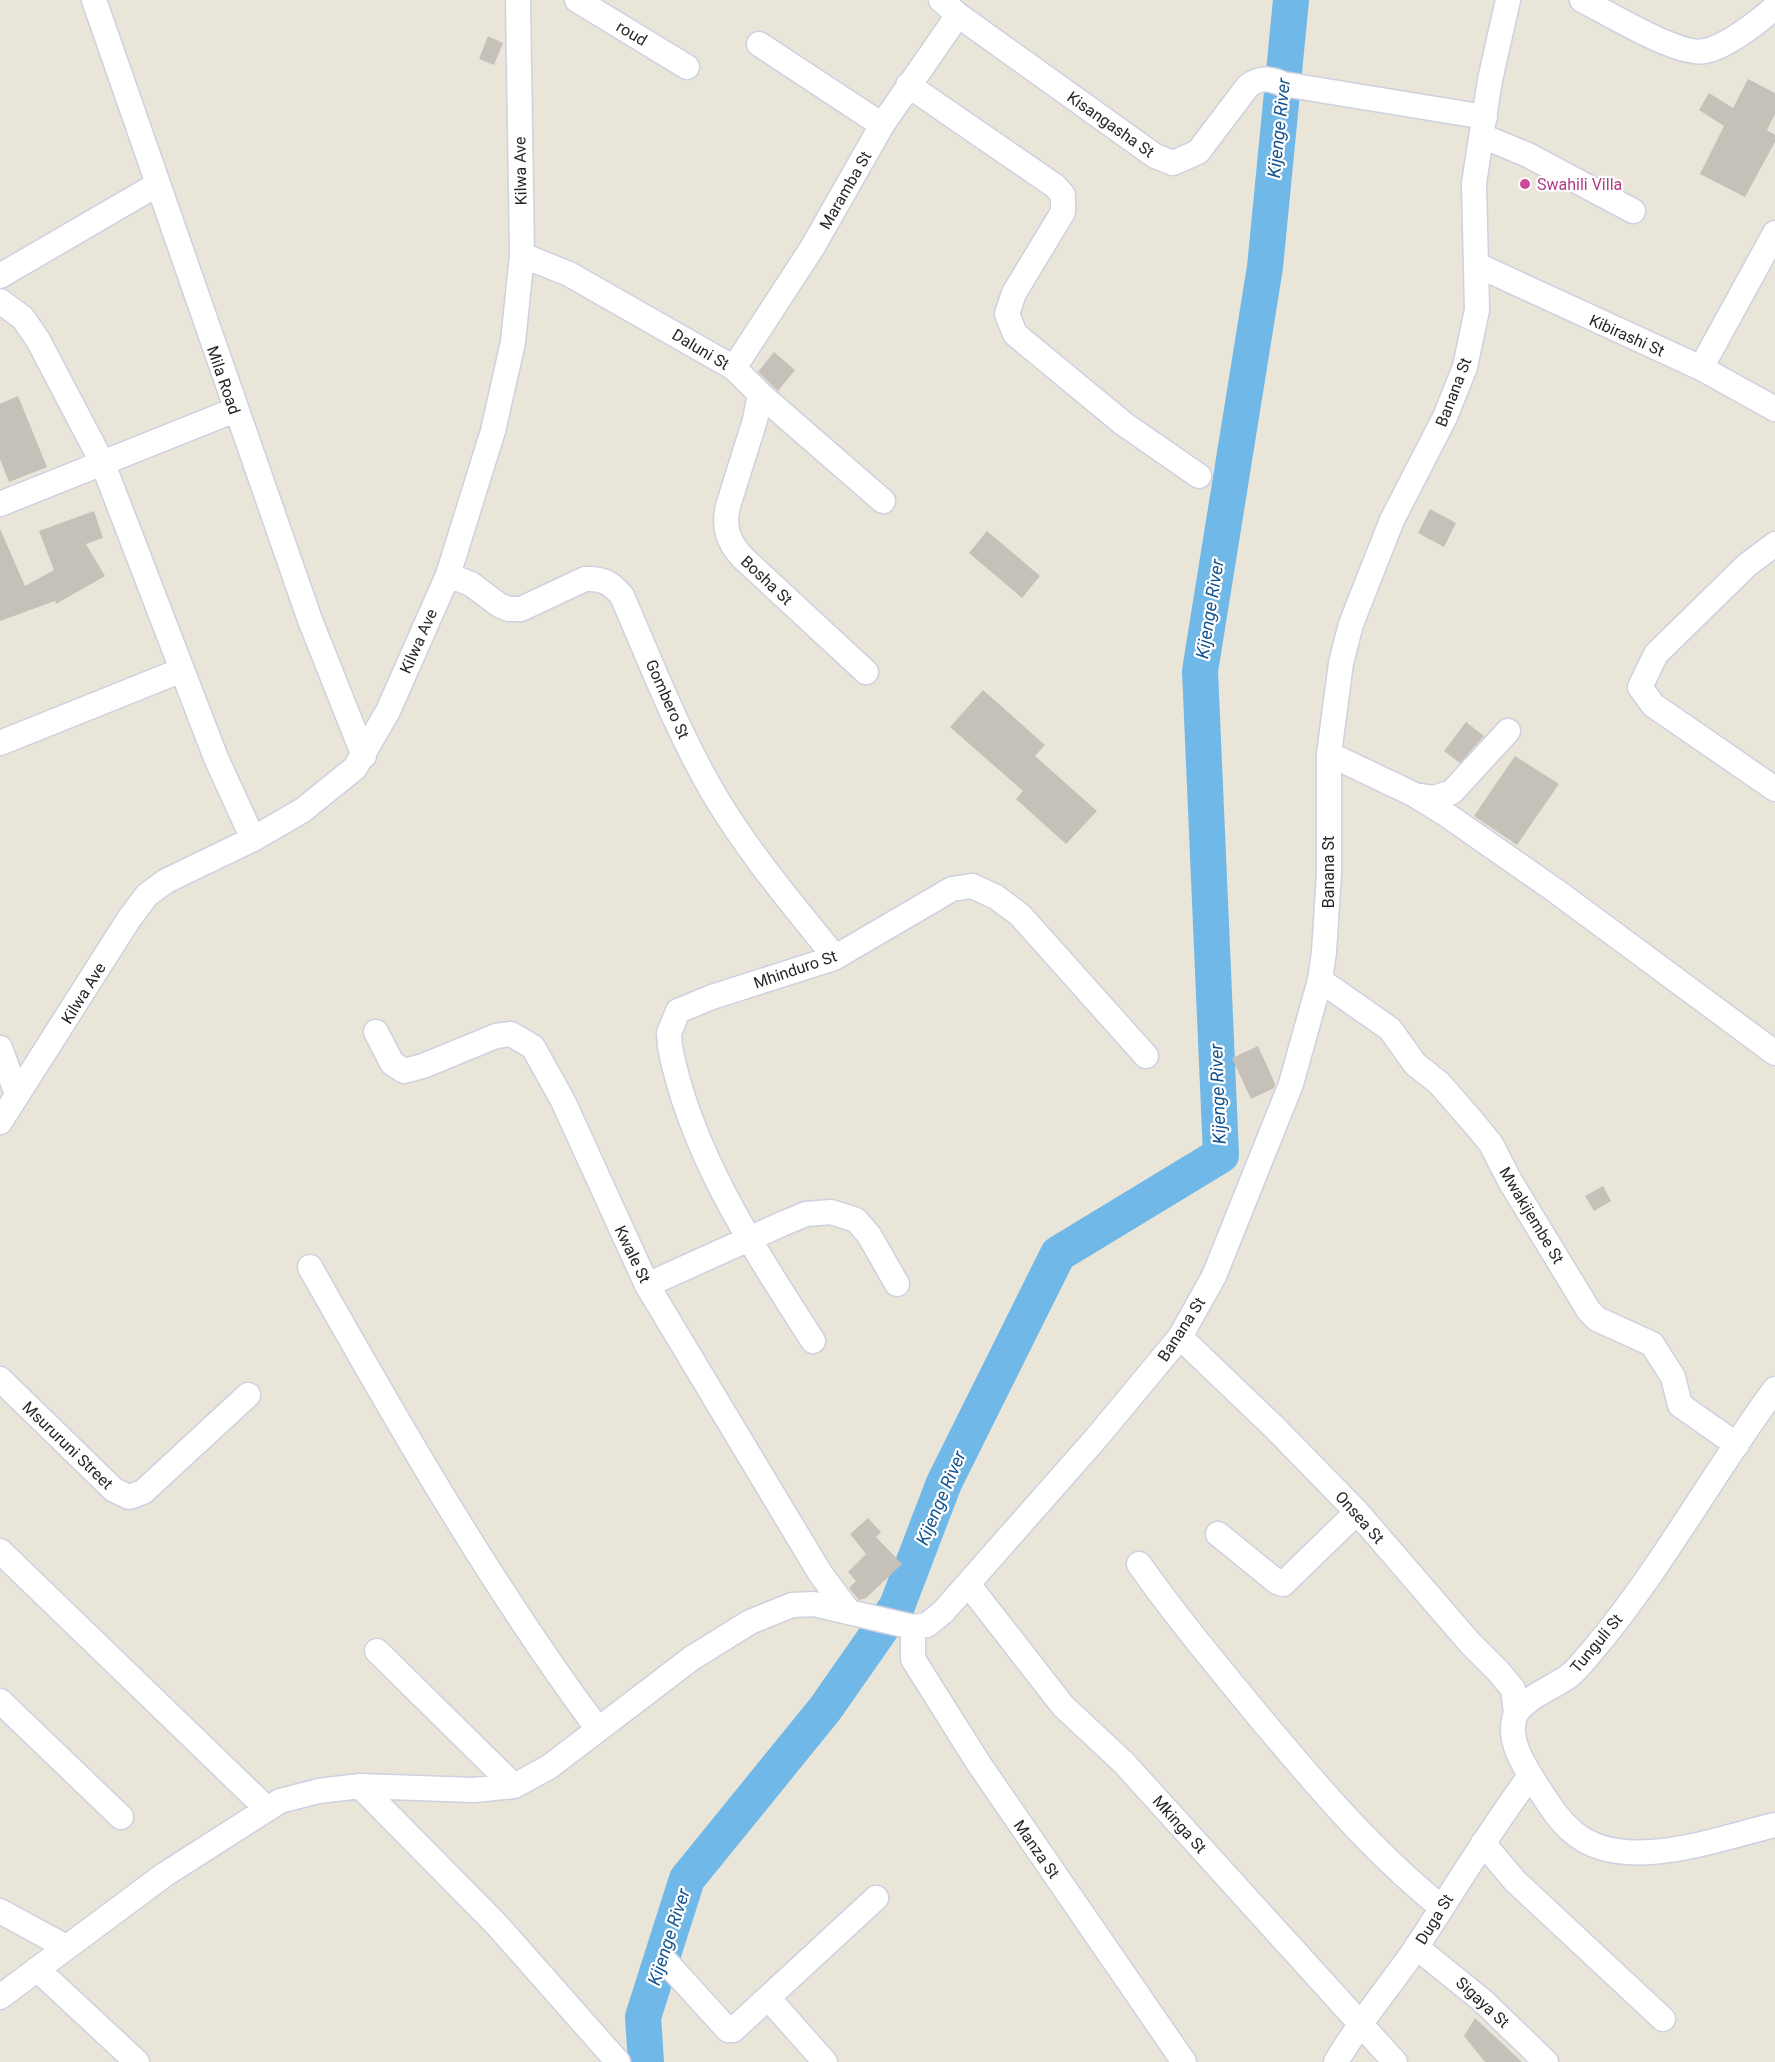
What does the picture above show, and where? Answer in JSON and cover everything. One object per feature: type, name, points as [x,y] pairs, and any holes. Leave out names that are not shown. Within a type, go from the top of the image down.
[{"type":"street","name":"Mila Road","points":[[94,0],[235,410],[334,686],[364,756]]},
{"type":"street","name":"Kilwa Ave","points":[[0,1122],[129,919],[147,895],[166,881],[253,839],[303,810],[355,768],[388,711],[448,575],[493,431],[513,342],[522,255],[518,0]]},
{"type":"street","name":"roud","points":[[577,0],[687,67]]},
{"type":"street","name":"Banana St","points":[[908,1626],[927,1625],[968,1584],[1111,1422],[1180,1337],[1214,1276],[1279,1114],[1302,1049],[1320,980],[1328,908],[1329,754],[1336,693],[1352,624],[1392,520],[1441,425],[1465,367],[1477,310],[1474,183],[1508,0]]},
{"type":"street","points":[[1582,0],[1675,47],[1704,52],[1751,26],[1775,7]]},
{"type":"street","name":"Kisangasha St","points":[[950,8],[1155,156],[1173,163],[1198,152],[1248,86],[1258,80],[1272,80],[1483,127]]},
{"type":"street","name":"Maramba St","points":[[734,368],[812,248],[882,125],[908,85],[950,8]]},
{"type":"street","points":[[759,44],[882,125]]},
{"type":"street","points":[[908,85],[1055,186],[1063,195],[1064,212],[1014,293],[1006,314],[1015,334],[1124,424],[1199,476]]},
{"type":"street","points":[[1483,127],[1528,155],[1633,211]]},
{"type":"street","points":[[0,276],[158,184]]},
{"type":"street","points":[[1701,368],[1775,233]]},
{"type":"street","name":"Daluni St","points":[[522,255],[569,274],[734,368],[759,393],[883,501]]},
{"type":"street","name":"Kibirashi St","points":[[1477,265],[1701,368],[1775,410]]},
{"type":"street","points":[[0,301],[23,318],[38,340],[103,464],[216,758],[253,839]]},
{"type":"street","name":"Bosha St","points":[[759,393],[755,420],[728,506],[725,521],[727,534],[733,547],[743,558],[866,672]]},
{"type":"street","points":[[0,504],[235,410]]},
{"type":"street","points":[[1775,544],[1747,565],[1656,654],[1640,687],[1653,705],[1775,789]]},
{"type":"street","name":"Gombero St","points":[[448,575],[471,584],[509,609],[520,609],[585,579],[596,578],[608,582],[615,588],[622,596],[683,734],[715,795],[782,891],[835,957]]},
{"type":"street","points":[[0,743],[182,670]]},
{"type":"street","points":[[1415,795],[1434,798],[1452,792],[1508,731]]},
{"type":"street","points":[[1329,754],[1415,795],[1556,891],[1775,1053]]},
{"type":"street","name":"Mhinduro St","points":[[813,1341],[748,1240],[695,1128],[673,1061],[669,1033],[678,1011],[686,1006],[835,957],[952,890],[972,886],[996,897],[1020,915],[1146,1056]]},
{"type":"street","name":"Mwakijembe St","points":[[1320,980],[1390,1029],[1415,1064],[1439,1083],[1491,1144],[1536,1227],[1589,1311],[1597,1319],[1652,1344],[1673,1377],[1680,1405],[1737,1445]]},
{"type":"street","name":"Kwale St","points":[[376,1032],[392,1063],[404,1071],[423,1066],[496,1036],[511,1034],[533,1047],[563,1101],[647,1285],[820,1573],[859,1614]]},
{"type":"street","points":[[0,1048],[17,1094]]},
{"type":"street","points":[[647,1285],[806,1214],[831,1212],[844,1214],[856,1220],[869,1235],[897,1284]]},
{"type":"street","points":[[310,1267],[401,1429],[501,1592],[597,1728]]},
{"type":"street","name":"Onsea St","points":[[1180,1337],[1272,1425],[1357,1512],[1470,1643],[1506,1680],[1516,1698],[1516,1713]]},
{"type":"street","name":"Msururuni Street","points":[[0,1379],[114,1490],[129,1497],[143,1492],[248,1395]]},
{"type":"street","name":"Tunguli St","points":[[1516,1713],[1539,1693],[1569,1675],[1594,1649],[1626,1607],[1775,1389]]},
{"type":"street","points":[[1218,1534],[1277,1582],[1283,1584],[1357,1512]]},
{"type":"street","points":[[0,1551],[266,1808]]},
{"type":"street","points":[[1139,1564],[1181,1623],[1314,1782],[1382,1856],[1441,1907]]},
{"type":"street","name":"Mkinga St","points":[[968,1584],[1063,1706],[1124,1763],[1395,2062]]},
{"type":"street","points":[[0,1997],[164,1875],[266,1808],[299,1795],[360,1786],[474,1790],[514,1786],[549,1767],[597,1728],[692,1658],[750,1622],[792,1605],[814,1604],[908,1626]]},
{"type":"street","name":"Manza St","points":[[908,1626],[913,1659],[922,1675],[979,1764],[1184,2062]]},
{"type":"street","points":[[376,1651],[514,1786]]},
{"type":"street","points":[[0,1701],[121,1817]]},
{"type":"street","points":[[1516,1713],[1512,1727],[1517,1749],[1530,1776],[1555,1814],[1575,1834],[1612,1851],[1633,1854],[1675,1848],[1775,1825]]},
{"type":"street","name":"Duga St","points":[[1336,2062],[1359,2023],[1416,1947],[1483,1843],[1530,1776]]},
{"type":"street","points":[[360,1786],[497,1925],[618,2062]]},
{"type":"street","points":[[1483,1843],[1515,1881],[1663,2019]]},
{"type":"street","points":[[668,1964],[728,2030],[733,2030],[876,1898]]},
{"type":"street","points":[[0,1911],[66,1947]]},
{"type":"street","name":"Sigaya St","points":[[1416,1947],[1484,2001],[1546,2062]]},
{"type":"street","points":[[38,1968],[137,2062]]},
{"type":"street","points":[[769,1998],[825,2062]]},
{"type":"building","points":[[488,36],[503,43],[494,65],[479,59]]},
{"type":"building","points":[[1748,79],[1775,93],[1775,114],[1767,130],[1775,135],[1775,142],[1745,197],[1700,174],[1724,126],[1699,110],[1709,93],[1733,108]]},
{"type":"building","points":[[774,352],[795,370],[778,391],[758,372]]},
{"type":"building","points":[[18,396],[47,467],[9,482],[0,459],[0,404]]},
{"type":"building","points":[[1430,509],[1456,523],[1444,547],[1418,533]]},
{"type":"building","points":[[94,511],[103,538],[86,544],[105,576],[56,604],[55,601],[0,621],[0,529],[25,586],[54,570],[39,531]]},
{"type":"building","points":[[987,531],[1040,576],[1022,598],[969,553]]},
{"type":"building","points":[[983,690],[1045,745],[1035,756],[1097,811],[1066,844],[1016,799],[1023,791],[950,727]]},
{"type":"building","points":[[1466,722],[1484,736],[1460,763],[1444,751]]},
{"type":"building","points":[[1515,756],[1559,784],[1517,845],[1474,816]]},
{"type":"building","points":[[1258,1046],[1275,1084],[1274,1088],[1251,1099],[1232,1058]]},
{"type":"building","points":[[1603,1186],[1611,1201],[1594,1211],[1585,1196]]},
{"type":"building","points":[[868,1518],[881,1532],[876,1537],[902,1564],[866,1598],[859,1600],[849,1588],[856,1581],[848,1572],[866,1554],[850,1534]]},
{"type":"building","points":[[1475,2018],[1522,2062],[1485,2062],[1464,2036]]},
{"type":"waterway","name":"Kijenge River","points":[[646,2062],[643,2017],[687,1879],[825,1709],[897,1606],[944,1483],[1058,1254],[1221,1155],[1200,671],[1265,267],[1291,0]]},
{"type":"place","name":"Swahili Villa","points":[[1525,184]]}]
